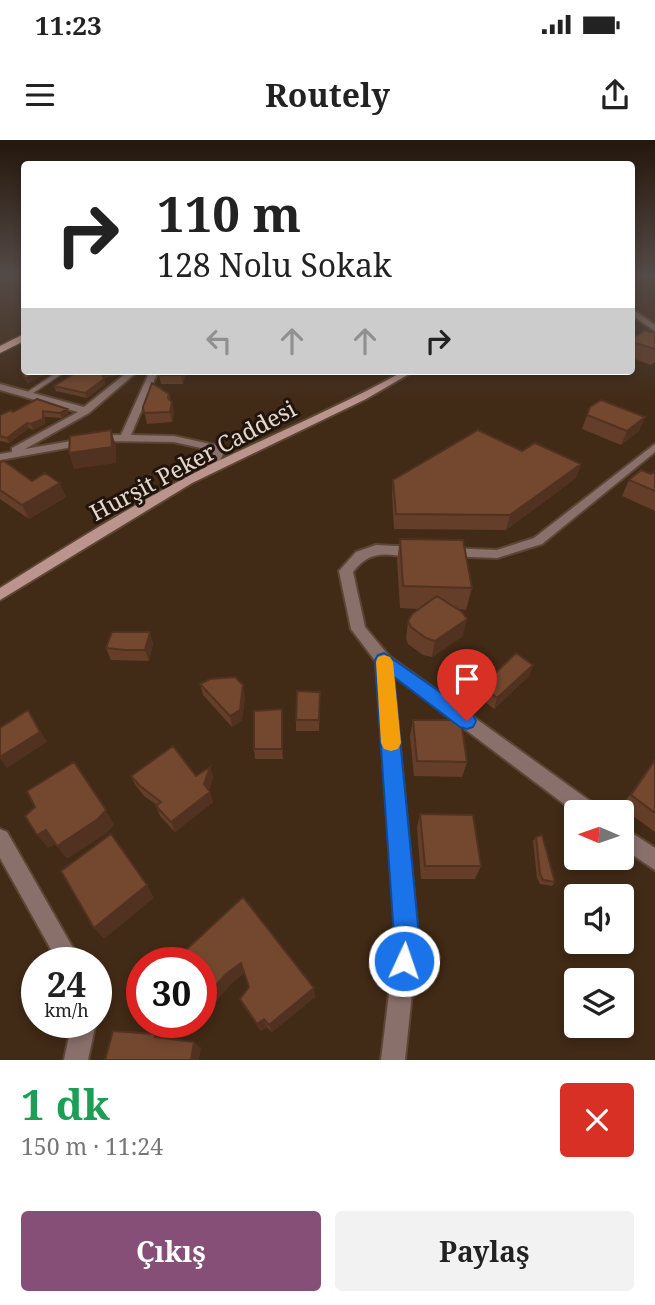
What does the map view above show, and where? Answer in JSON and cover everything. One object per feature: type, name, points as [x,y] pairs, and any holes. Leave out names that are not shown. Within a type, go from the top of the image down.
[{"type":"main road","points":[[0,349],[21,338]]},
{"type":"main road","points":[[0,360],[21,350]]},
{"type":"street","points":[[640,318],[655,329]]},
{"type":"street","points":[[3,456],[86,411],[129,375]]},
{"type":"street","points":[[125,438],[152,375]]},
{"type":"street","name":"Hurşit Peker Caddesi","points":[[0,595],[212,469],[403,375]]},
{"type":"street","points":[[0,387],[86,411]]},
{"type":"street","points":[[3,456],[106,438],[174,439],[220,449],[212,469]]},
{"type":"street","points":[[574,800],[384,660],[358,629],[346,571],[355,556],[372,550],[497,554],[538,541],[655,447]]},
{"type":"street","points":[[384,660],[407,936],[393,1060]]},
{"type":"street","points":[[0,839],[61,947]]},
{"type":"street","points":[[634,845],[655,860]]},
{"type":"street","points":[[76,1060],[81,1038]]},
{"type":"lane","points":[[28,394],[57,375]]},
{"type":"building","points":[[645,330],[655,333],[655,349],[635,343],[635,337]]},
{"type":"building","points":[[72,375],[102,375],[104,379],[85,393],[54,386]]},
{"type":"building","points":[[152,383],[169,394],[168,398],[172,402],[170,412],[144,413],[143,407]]},
{"type":"building","points":[[37,399],[67,409],[60,413],[43,411],[43,419],[27,423],[7,438],[0,436],[0,415],[11,410],[13,412]]},
{"type":"building","points":[[601,400],[645,417],[627,431],[587,415],[590,407]]},
{"type":"building","points":[[111,430],[112,447],[69,453],[70,436]]},
{"type":"building","points":[[478,430],[522,451],[535,443],[581,464],[510,515],[396,514],[393,480]]},
{"type":"building","points":[[4,461],[32,481],[45,473],[60,483],[22,505],[0,490],[0,462]]},
{"type":"building","points":[[641,470],[651,474],[655,471],[655,491],[629,480]]},
{"type":"building","points":[[400,539],[463,540],[472,588],[403,586]]},
{"type":"building","points":[[437,596],[462,612],[467,619],[435,641],[411,627],[408,621],[412,614]]},
{"type":"building","points":[[112,632],[150,632],[145,650],[125,650],[106,648]]},
{"type":"building","points":[[516,653],[533,665],[497,698],[482,686]]},
{"type":"building","points":[[235,677],[243,685],[240,710],[230,716],[200,684],[210,679]]},
{"type":"building","points":[[297,691],[320,692],[319,720],[296,720]]},
{"type":"building","points":[[282,709],[282,749],[254,749],[254,711]]},
{"type":"building","points":[[28,710],[40,732],[0,757],[0,728]]},
{"type":"building","points":[[413,720],[461,720],[467,762],[417,761]]},
{"type":"building","points":[[173,746],[196,776],[210,767],[204,784],[210,792],[171,822],[156,806],[161,802],[131,776]]},
{"type":"building","points":[[655,760],[655,813],[631,795]]},
{"type":"building","points":[[74,762],[106,810],[98,819],[57,846],[46,830],[37,835],[25,816],[35,807],[27,791]]},
{"type":"building","points":[[420,814],[473,815],[481,866],[425,866]]},
{"type":"building","points":[[111,834],[147,885],[94,928],[61,871]]},
{"type":"building","points":[[542,835],[555,882],[543,880],[540,874],[536,837]]},
{"type":"building","points":[[243,897],[314,988],[269,1025],[264,1019],[257,1024],[240,999],[249,987],[241,963],[217,984],[217,947],[189,947]]},
{"type":"building","points":[[113,1031],[126,1032],[126,1038],[163,1038],[194,1042],[191,1060],[105,1060]]},
{"type":"slow traffic","points":[[384,662],[391,743]]},
{"type":"route","points":[[404,961],[407,936],[384,660],[467,721]]}]
